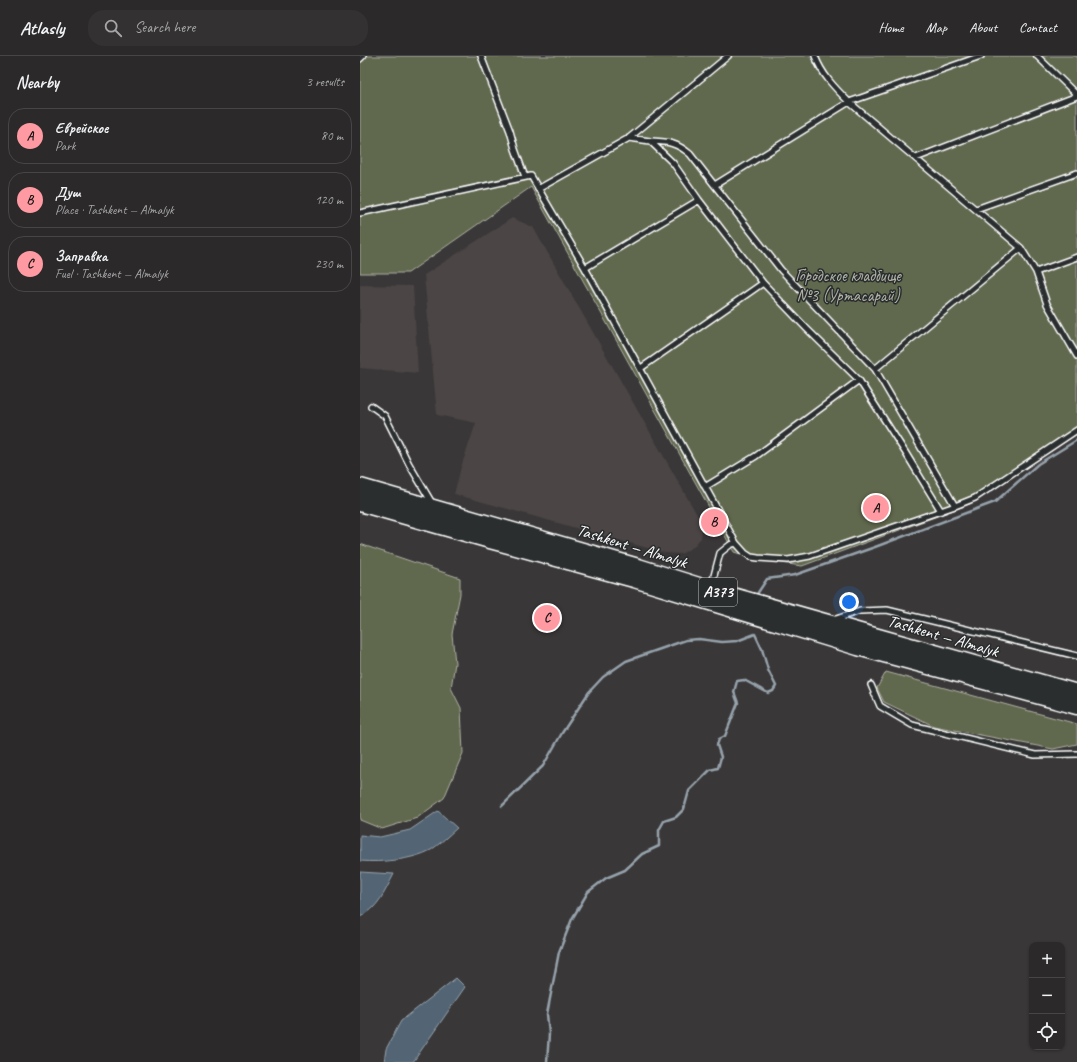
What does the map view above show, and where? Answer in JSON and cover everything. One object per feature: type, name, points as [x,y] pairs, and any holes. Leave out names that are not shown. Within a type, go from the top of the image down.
[{"type":"highway","name":"Tashkent — Almalyk","points":[[360,487],[638,567],[710,590],[1077,693]]},
{"type":"highway","name":"Tashkent — Almalyk","points":[[360,503],[634,579],[858,647],[1077,706]]},
{"type":"lane","points":[[481,56],[526,177]]},
{"type":"lane","points":[[538,188],[629,138],[728,56]]},
{"type":"lane","points":[[815,56],[819,67],[829,82],[849,102],[1021,248],[1036,272],[1047,304],[1077,356]]},
{"type":"lane","points":[[715,185],[849,102],[981,56]]},
{"type":"lane","points":[[916,158],[1077,96],[1037,56]]},
{"type":"lane","points":[[629,138],[672,142],[682,147],[690,154],[781,270],[875,369],[955,506]]},
{"type":"lane","points":[[650,141],[673,163],[699,200],[763,283],[807,330],[859,380],[941,511]]},
{"type":"lane","points":[[976,209],[1077,173]]},
{"type":"lane","points":[[360,213],[531,176],[585,268],[736,542],[745,553],[751,557],[788,560],[810,556],[955,506],[975,498],[1077,430]]},
{"type":"lane","points":[[585,268],[699,200]]},
{"type":"lane","points":[[875,369],[1021,248]]},
{"type":"lane","points":[[1036,272],[1077,257]]},
{"type":"lane","points":[[641,368],[763,283]]},
{"type":"lane","points":[[705,487],[756,456],[859,380]]},
{"type":"lane","points":[[371,406],[385,416],[409,464],[436,509]]},
{"type":"lane","points":[[710,590],[720,553],[736,542]]},
{"type":"lane","points":[[825,623],[860,611],[887,610],[1077,656]]},
{"type":"lane","points":[[871,685],[880,706],[912,725],[1035,754],[1077,754]]},
{"type":"shaded area","points":[[512,218],[533,227],[703,525],[701,538],[693,547],[681,554],[665,553],[454,494],[461,467],[476,423],[437,415],[424,275]]},
{"type":"shaded area","points":[[360,285],[413,286],[418,373],[360,368]]},
{"type":"green space","name":"Городское кладбище №3 (Уртасарай)","points":[[360,56],[1077,56],[1077,434],[970,504],[802,566],[760,560],[734,552],[531,187],[408,273],[360,273]]},
{"type":"green space","points":[[360,544],[460,578],[460,594],[452,634],[455,663],[451,688],[461,708],[463,753],[444,798],[417,818],[382,829],[360,820]]},
{"type":"green space","points":[[886,672],[1077,724],[1077,744],[1053,749],[934,726],[884,702],[877,688]]},
{"type":"water","points":[[438,811],[457,828],[431,850],[415,856],[396,860],[377,862],[360,861],[360,835],[380,837],[410,830]]},
{"type":"water","points":[[360,872],[394,874],[384,893],[376,904],[366,914],[360,917]]},
{"type":"water","points":[[456,978],[465,987],[413,1062],[384,1062],[386,1049],[401,1021]]},
{"type":"waterway","points":[[757,594],[767,579],[795,575],[995,502],[1038,464],[1077,440]]},
{"type":"waterway","points":[[502,806],[543,766],[562,733],[589,692],[603,677],[626,661],[686,640],[699,639],[722,642],[737,641],[755,634],[762,649],[768,670],[776,686],[773,691],[768,693],[744,680],[737,681],[734,692],[738,703],[725,736],[719,739],[717,745],[721,757],[718,768],[710,770],[689,791],[684,809],[676,817],[664,821],[659,830],[659,846],[642,854],[625,870],[606,878],[588,892],[572,919],[559,952],[547,1014],[549,1034],[547,1062]]},
{"type":"place","name":"Еврейское","points":[[876,508]]},
{"type":"place","name":"Душ","points":[[714,522]]},
{"type":"place","name":"Заправка","points":[[547,618]]}]
